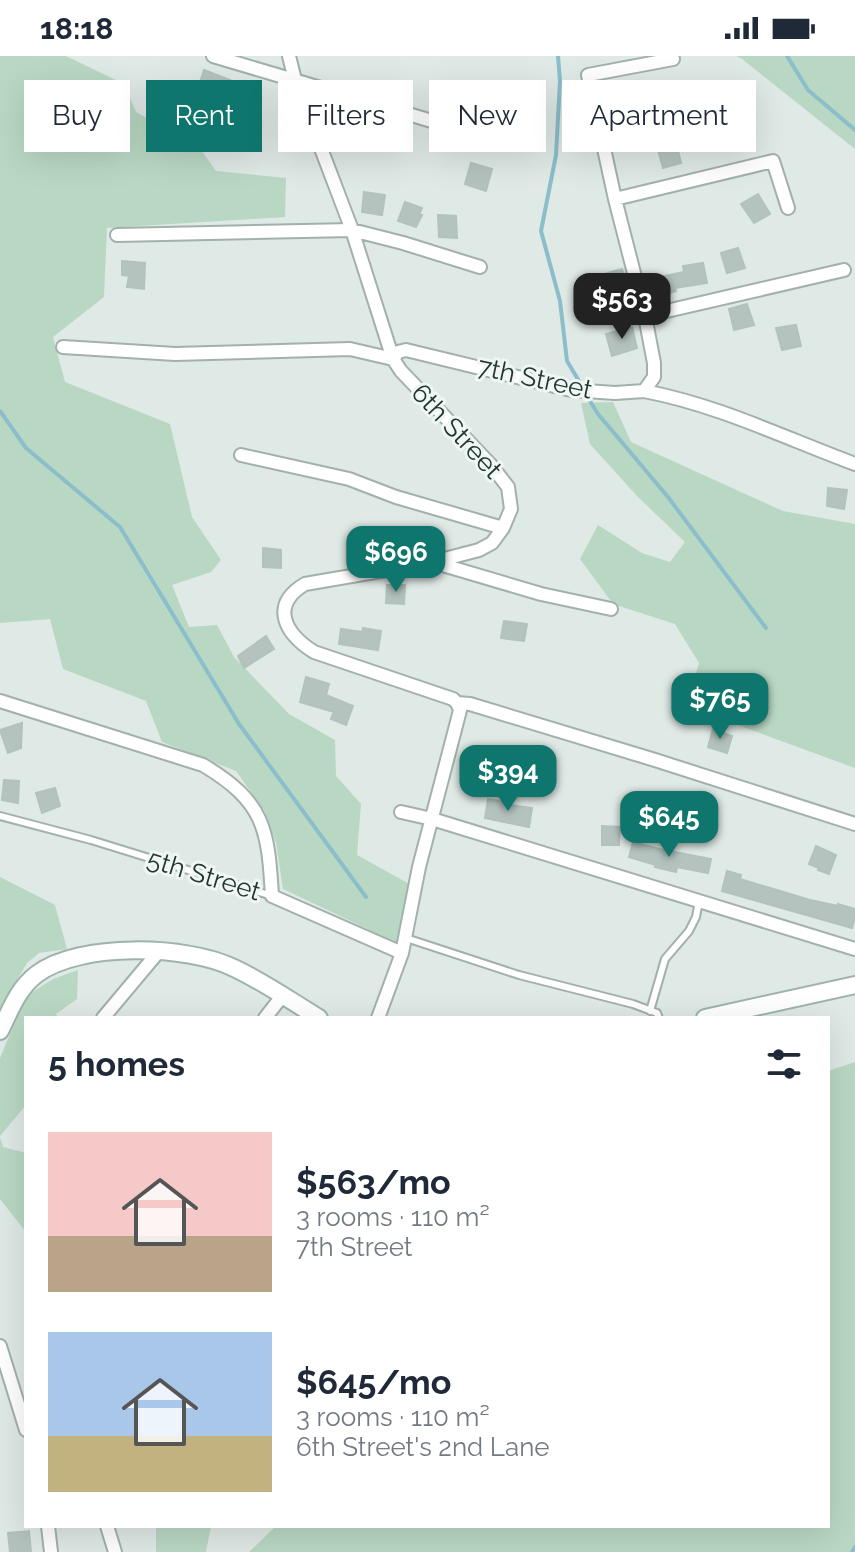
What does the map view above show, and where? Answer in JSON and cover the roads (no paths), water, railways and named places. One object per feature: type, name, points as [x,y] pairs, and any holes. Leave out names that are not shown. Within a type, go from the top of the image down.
[{"type":"street","points":[[213,56],[295,80]]},
{"type":"street","name":"6th Street","points":[[289,56],[295,80]]},
{"type":"street","points":[[644,391],[654,377],[654,363],[588,75],[673,59]]},
{"type":"street","name":"6th Street","points":[[322,152],[352,230],[393,359],[508,487],[511,509],[503,528]]},
{"type":"street","points":[[615,199],[773,161],[788,208]]},
{"type":"street","points":[[117,235],[352,230],[480,267]]},
{"type":"street","points":[[645,316],[844,270]]},
{"type":"street","name":"7th Street","points":[[63,347],[175,354],[350,349],[393,359],[398,352],[406,350],[571,390],[644,391],[673,396],[746,420],[855,464]]},
{"type":"street","points":[[241,455],[349,479],[396,497],[503,528],[492,543],[479,550],[433,562],[305,584],[293,592],[286,603],[288,626],[294,636],[314,652],[453,699],[460,710],[419,867],[406,938],[379,1016]]},
{"type":"street","points":[[433,562],[541,594],[611,609]]},
{"type":"street","points":[[0,701],[203,765],[228,780],[248,800],[262,822],[270,850],[272,896]]},
{"type":"street","points":[[457,703],[470,704],[655,760],[855,824]]},
{"type":"street","points":[[401,812],[855,949]]},
{"type":"street","name":"5th Street","points":[[272,896],[402,953]]},
{"type":"street","points":[[105,1016],[160,950]]},
{"type":"street","points":[[0,1031],[17,996],[35,975],[57,963],[125,951],[160,950],[188,954],[232,967],[316,1016]]},
{"type":"street","points":[[724,1016],[855,985]]},
{"type":"street","points":[[267,1016],[283,995]]},
{"type":"street","points":[[0,1346],[24,1424]]},
{"type":"street","points":[[48,1528],[51,1552]]},
{"type":"street","points":[[105,1528],[115,1552]]},
{"type":"lane","name":"5th Street","points":[[0,816],[91,840],[272,896]]},
{"type":"lane","points":[[650,1011],[665,959],[689,931],[699,901]]},
{"type":"lane","points":[[406,938],[519,975],[633,1004],[658,1016]]},
{"type":"waterway","points":[[558,56],[560,81],[556,155],[541,231],[560,301],[567,361],[579,381]]},
{"type":"waterway","points":[[787,56],[808,90],[855,130]]},
{"type":"waterway","points":[[590,401],[668,497],[766,628]]},
{"type":"waterway","points":[[0,411],[26,448],[120,527],[239,724],[366,897]]},
{"type":"waterway","points":[[852,1552],[855,1547]]}]
